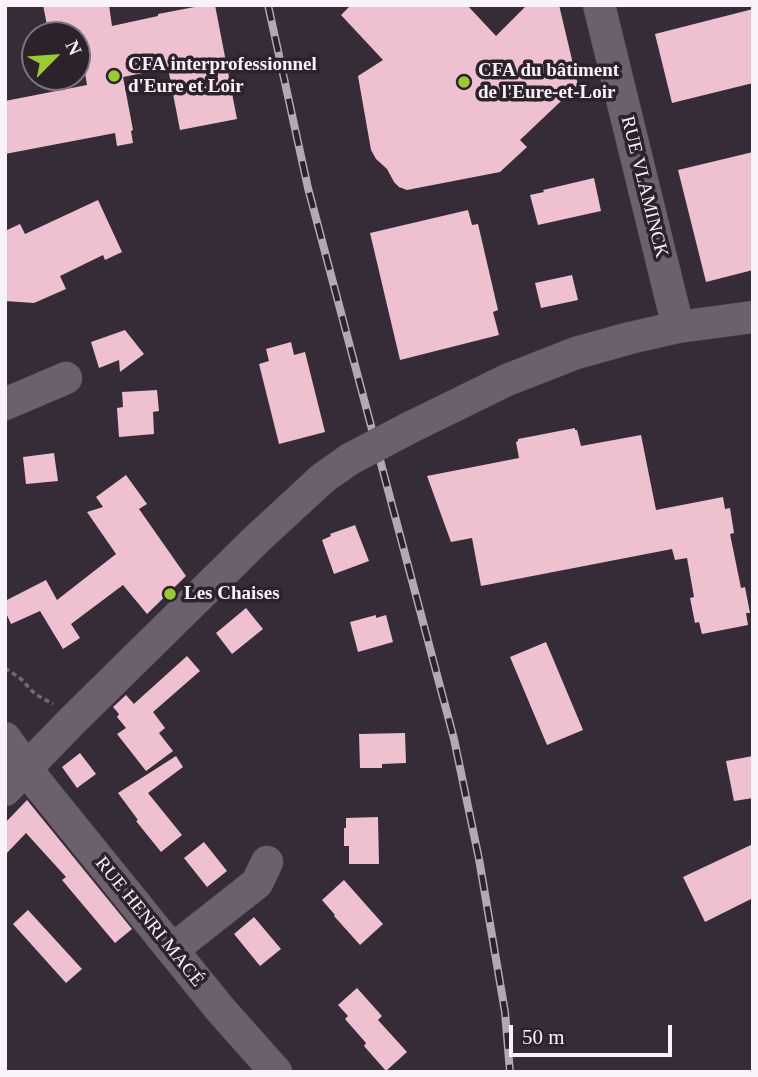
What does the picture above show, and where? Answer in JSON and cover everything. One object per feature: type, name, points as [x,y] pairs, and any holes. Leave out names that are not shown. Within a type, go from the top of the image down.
[{"type":"street","name":"RUE VLAMINCK","points":[[599,5],[678,327]]},
{"type":"street","points":[[16,780],[72,721],[258,538],[323,478],[350,459],[507,380],[576,353],[678,327],[753,317]]},
{"type":"street","points":[[5,404],[65,378]]},
{"type":"street","name":"RUE HENRI MACÉ","points":[[5,738],[16,780],[172,950],[276,1072]]},
{"type":"street","points":[[172,950],[267,873]]},
{"type":"path","points":[[5,668],[21,679],[35,694],[57,705],[72,721]]},
{"type":"building","points":[[43,5],[109,5],[112,26],[158,14],[215,5],[237,119],[180,130],[168,68],[123,77],[133,143],[117,146],[115,133],[5,154],[5,101],[56,91],[91,91],[91,21],[46,21]]},
{"type":"building","name":"CFA du bâtiment de l'Eure-et-Loir","points":[[351,5],[467,5],[496,36],[527,5],[559,5],[578,85],[520,140],[527,147],[500,172],[407,190],[394,182],[371,150],[358,76],[383,60],[341,15]]},
{"type":"building","points":[[753,9],[753,83],[672,103],[655,34]]},
{"type":"building","points":[[753,152],[753,270],[706,282],[678,170]]},
{"type":"building","points":[[594,178],[601,211],[538,225],[530,195]]},
{"type":"building","points":[[98,200],[122,252],[105,260],[103,255],[60,276],[66,289],[34,303],[5,301],[5,231],[20,224],[25,234]]},
{"type":"building","points":[[468,210],[472,225],[478,224],[498,310],[493,312],[499,335],[400,360],[370,233]]},
{"type":"building","points":[[572,275],[578,300],[541,308],[535,283]]},
{"type":"building","points":[[125,330],[144,354],[120,372],[119,360],[99,368],[91,342]]},
{"type":"building","points":[[291,342],[294,355],[305,352],[325,432],[279,444],[259,364],[269,361],[266,349]]},
{"type":"building","points":[[157,390],[159,411],[153,412],[154,434],[119,437],[117,408],[123,407],[122,392]]},
{"type":"building","points":[[575,428],[581,446],[641,435],[656,510],[723,497],[725,509],[730,508],[734,533],[730,534],[741,588],[745,587],[750,613],[746,613],[748,625],[702,634],[699,622],[695,623],[690,598],[694,597],[687,558],[675,560],[672,549],[481,586],[472,538],[451,542],[427,476],[519,458],[516,442],[518,439]]},
{"type":"building","points":[[54,453],[58,481],[26,484],[23,457]]},
{"type":"building","points":[[126,475],[147,504],[139,509],[186,576],[147,614],[123,585],[71,624],[80,638],[63,649],[40,611],[11,624],[5,611],[5,601],[46,580],[57,600],[116,554],[87,512],[103,507],[96,497]]},
{"type":"building","points":[[355,525],[369,561],[334,574],[322,540],[331,536],[330,534]]},
{"type":"building","points":[[246,608],[263,629],[232,654],[216,633]]},
{"type":"building","points":[[376,615],[376,618],[386,615],[393,642],[358,652],[350,622]]},
{"type":"building","points":[[546,642],[583,730],[547,745],[510,657]]},
{"type":"building","points":[[187,656],[200,671],[153,712],[165,728],[159,733],[173,751],[146,771],[117,734],[126,728],[113,707],[126,695],[134,704]]},
{"type":"building","points":[[405,733],[406,763],[382,764],[382,768],[360,768],[359,734]]},
{"type":"building","points":[[80,753],[96,774],[77,788],[62,767]]},
{"type":"building","points":[[176,756],[183,767],[148,793],[182,835],[161,852],[118,793]]},
{"type":"building","points":[[753,756],[753,798],[734,801],[726,761]]},
{"type":"building","points":[[27,800],[132,929],[115,943],[62,880],[66,877],[26,833],[5,855],[5,823]]},
{"type":"building","points":[[378,817],[379,864],[349,864],[349,846],[344,846],[346,818]]},
{"type":"building","points":[[204,842],[227,871],[207,887],[184,858]]},
{"type":"building","points":[[753,844],[753,898],[705,922],[683,877]]},
{"type":"building","points":[[344,880],[383,924],[360,945],[322,900]]},
{"type":"building","points":[[28,910],[82,969],[66,983],[13,924]]},
{"type":"building","points":[[254,917],[281,949],[260,966],[234,934]]},
{"type":"building","points":[[357,988],[382,1016],[378,1020],[407,1052],[386,1071],[364,1046],[366,1043],[345,1019],[348,1016],[338,1005]]},
{"type":"railway","points":[[268,5],[308,188],[454,739],[479,859],[505,1012],[510,1072]]},
{"type":"place","name":"CFA interprofessionnel d'Eure et Loir","points":[[114,76]]},
{"type":"place","name":"CFA du bâtiment de l'Eure-et-Loir","points":[[464,82]]},
{"type":"place","name":"Les Chaises","points":[[170,594]]}]
